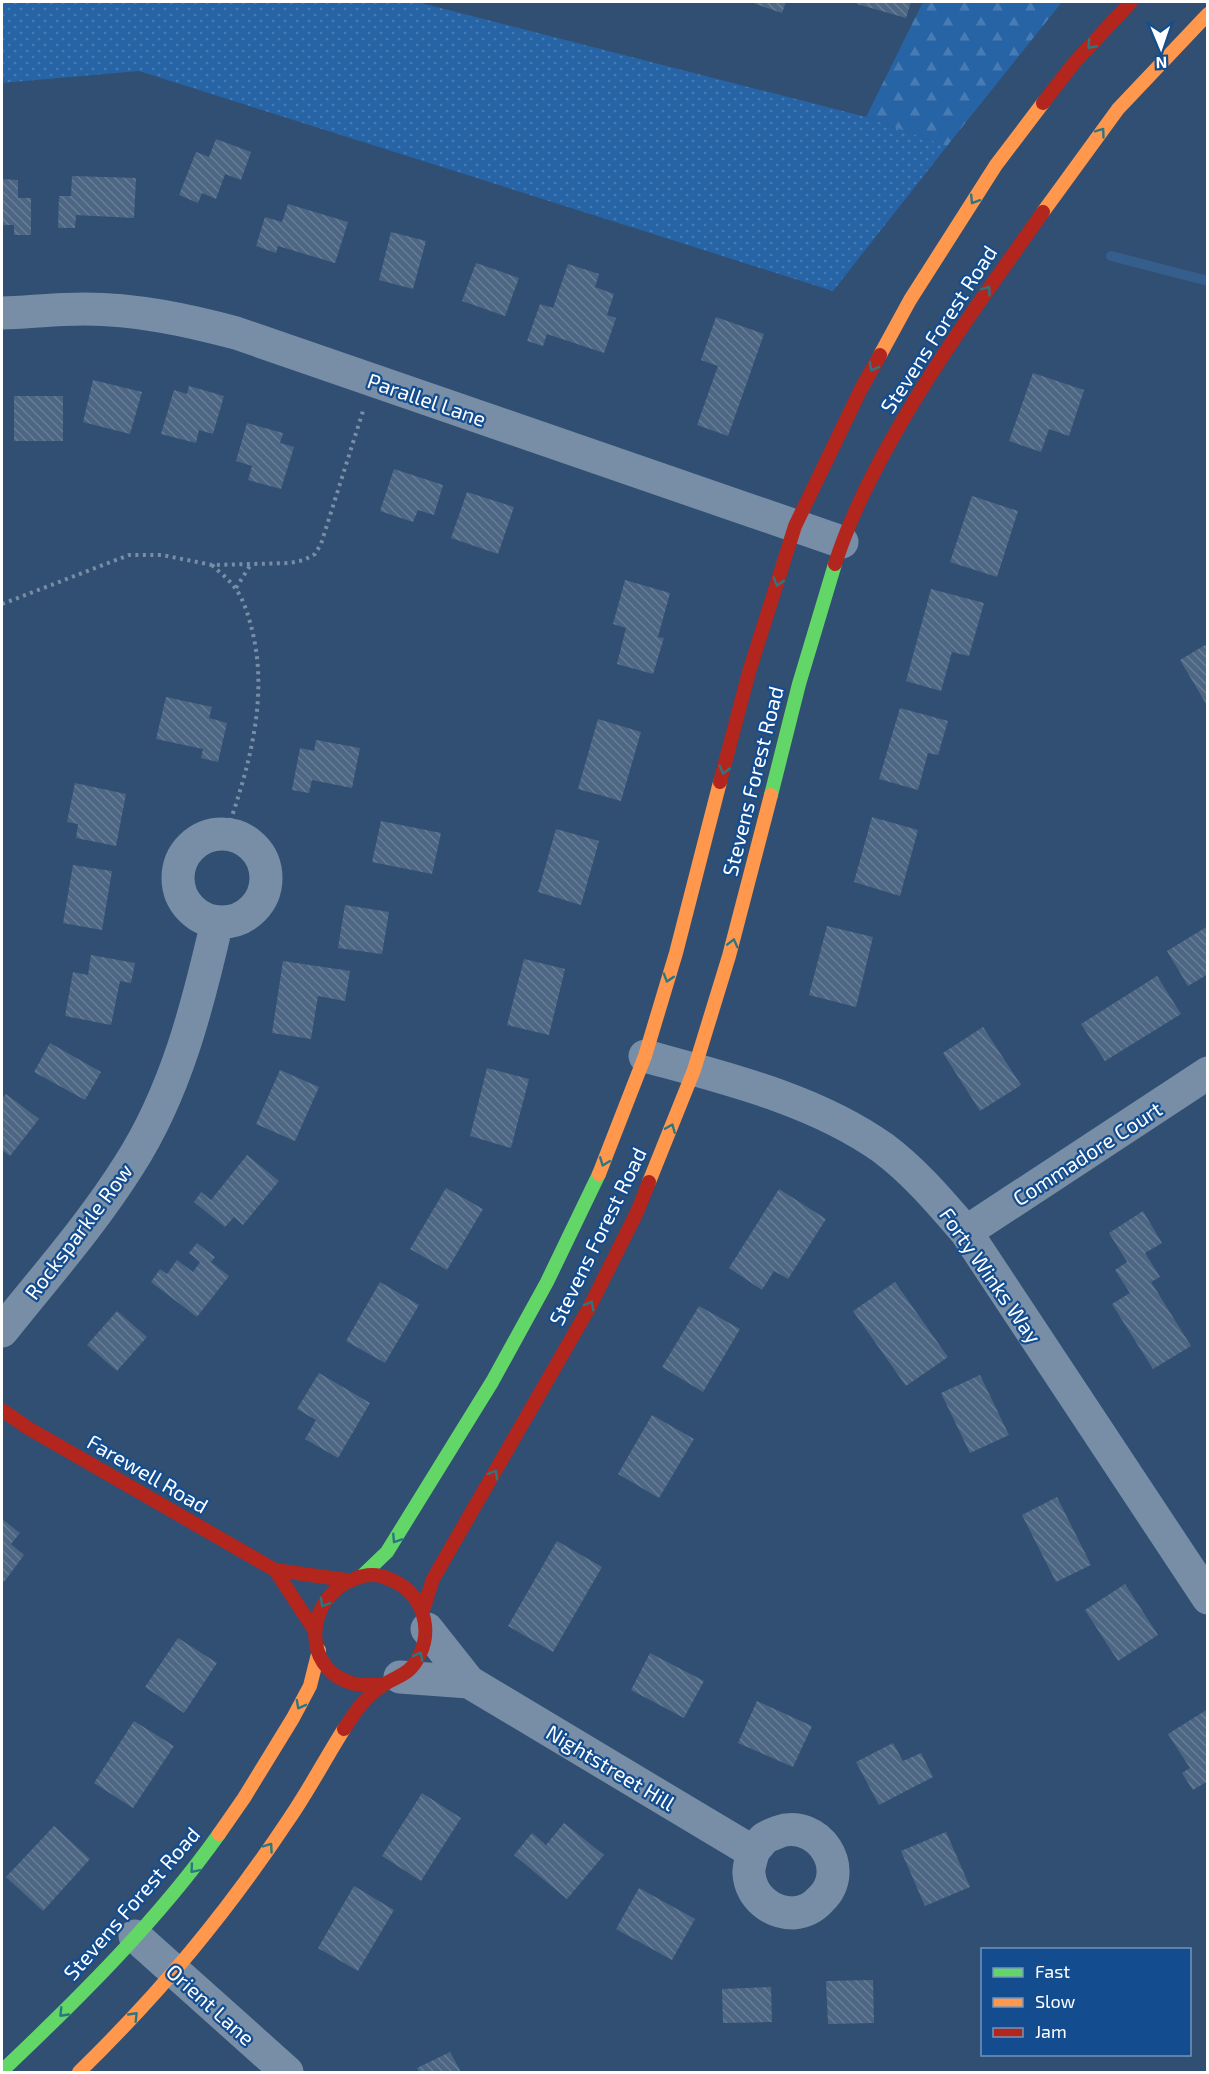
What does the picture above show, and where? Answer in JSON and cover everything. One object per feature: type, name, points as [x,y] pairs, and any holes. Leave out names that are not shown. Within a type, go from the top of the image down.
[{"type":"street","name":"Stevens Forest Road","points":[[363,1575],[387,1552],[492,1382],[547,1282],[595,1186],[645,1056],[676,953],[749,672],[795,526],[861,389],[910,300],[989,175],[1074,63],[1131,2]]},
{"type":"street","name":"Stevens Forest Road","points":[[79,2073],[176,1972],[291,1816],[356,1711],[415,1665],[423,1648],[425,1620],[433,1579],[594,1298],[638,1210],[694,1070],[729,956],[799,684],[842,542],[870,479],[907,412],[954,338],[1052,199],[1118,109],[1208,14]]},
{"type":"street","name":"Parallel Lane","points":[[2,314],[86,309],[184,319],[236,333],[842,542]]},
{"type":"street","points":[[226,834],[250,843],[262,857],[266,880],[261,899],[250,912],[235,920],[217,922],[194,913],[184,901],[178,885],[178,866],[188,849],[201,838],[226,834]]},
{"type":"street","name":"Rocksparkle Row","points":[[2,1331],[99,1209],[130,1164],[159,1109],[184,1047],[202,991],[217,922]]},
{"type":"street","name":"Forty Winks Way","points":[[645,1056],[784,1098],[839,1122],[882,1148],[923,1182],[966,1232],[1208,1598]]},
{"type":"street","name":"Commadore Court","points":[[966,1232],[1208,1073]]},
{"type":"street","name":"Farewell Road","points":[[2,1410],[28,1428],[275,1570],[346,1580]]},
{"type":"street","name":"Farewell Road","points":[[275,1570],[315,1631]]},
{"type":"street","name":"Stevens Forest Road","points":[[392,1681],[364,1686],[347,1681],[332,1670],[321,1656],[315,1639],[315,1622],[321,1605],[331,1590],[346,1580],[363,1575],[381,1575],[399,1582],[414,1594],[425,1620]]},
{"type":"street","points":[[425,1620],[469,1682]]},
{"type":"street","name":"Stevens Forest Road","points":[[2,2072],[135,1936],[198,1864],[244,1798],[310,1686],[319,1650]]},
{"type":"street","points":[[392,1681],[469,1682]]},
{"type":"street","name":"Nightstreet Hill","points":[[469,1682],[753,1851]]},
{"type":"street","name":"Orient Lane","points":[[135,1936],[287,2073]]},
{"type":"path","points":[[2,604],[129,555],[162,555],[212,565],[304,560],[315,554],[321,544],[374,381]]},
{"type":"path","points":[[236,588],[251,564]]},
{"type":"path","points":[[212,565],[236,588],[249,616],[256,645],[259,693],[255,735],[226,834]]},
{"type":"green space","points":[[2,2],[417,2],[866,117],[947,146],[833,291],[139,71],[2,83]]},
{"type":"green space","points":[[923,2],[1062,2],[947,146],[866,117]]},
{"type":"building","points":[[750,2],[786,2],[782,13]]},
{"type":"building","points":[[858,2],[911,2],[906,18],[857,4]]},
{"type":"building","points":[[216,139],[251,152],[241,180],[225,174],[216,199],[202,193],[198,203],[179,195],[196,152],[209,157]]},
{"type":"building","points":[[72,176],[136,178],[134,218],[76,215],[75,228],[58,228],[59,196],[71,196]]},
{"type":"building","points":[[2,179],[18,180],[18,198],[31,198],[31,235],[14,235],[14,225],[2,225]]},
{"type":"building","points":[[288,204],[348,222],[335,263],[278,246],[276,253],[256,246],[265,217],[282,222]]},
{"type":"building","points":[[391,232],[426,241],[413,289],[379,280]]},
{"type":"building","points":[[476,263],[519,278],[505,316],[462,301]]},
{"type":"building","points":[[568,264],[599,274],[595,287],[614,294],[607,315],[616,318],[604,353],[547,334],[543,346],[527,341],[540,304],[553,308]]},
{"type":"building","points":[[716,317],[764,334],[728,436],[697,425],[718,366],[701,360]]},
{"type":"building","points":[[1033,373],[1084,390],[1069,436],[1049,429],[1041,452],[1009,441]]},
{"type":"building","points":[[93,380],[142,392],[130,434],[83,422]]},
{"type":"building","points":[[189,386],[224,396],[213,434],[199,430],[196,443],[161,434],[174,390],[187,394]]},
{"type":"building","points":[[14,396],[63,396],[63,441],[14,441]]},
{"type":"building","points":[[247,423],[283,433],[280,443],[294,447],[281,489],[248,480],[252,466],[236,461]]},
{"type":"building","points":[[394,469],[443,485],[434,515],[418,510],[413,522],[380,511]]},
{"type":"building","points":[[467,492],[514,507],[498,554],[451,538]]},
{"type":"building","points":[[972,496],[1018,511],[997,577],[950,562]]},
{"type":"building","points":[[625,580],[670,593],[658,637],[664,638],[653,674],[617,664],[626,628],[613,624]]},
{"type":"building","points":[[931,589],[984,603],[969,656],[952,652],[941,691],[906,681]]},
{"type":"building","points":[[1205,645],[1208,649],[1208,707],[1180,660]]},
{"type":"building","points":[[166,697],[212,707],[209,718],[227,723],[218,762],[201,758],[203,749],[156,739]]},
{"type":"building","points":[[900,708],[948,721],[938,755],[928,753],[918,790],[879,779]]},
{"type":"building","points":[[598,719],[641,732],[621,801],[578,789]]},
{"type":"building","points":[[316,740],[360,748],[352,788],[312,780],[309,793],[292,790],[300,748],[314,751]]},
{"type":"building","points":[[75,783],[126,794],[116,846],[76,838],[78,824],[67,822]]},
{"type":"building","points":[[872,817],[918,830],[900,896],[854,882]]},
{"type":"building","points":[[381,821],[441,833],[432,874],[372,862]]},
{"type":"building","points":[[556,829],[599,841],[581,905],[538,892]]},
{"type":"building","points":[[73,865],[112,871],[102,930],[63,923]]},
{"type":"building","points":[[345,905],[389,912],[382,954],[338,948]]},
{"type":"building","points":[[827,926],[873,937],[856,1007],[809,995]]},
{"type":"building","points":[[1208,926],[1208,974],[1188,986],[1167,951]]},
{"type":"building","points":[[91,955],[135,963],[131,983],[120,981],[111,1025],[65,1016],[73,972],[88,975]]},
{"type":"building","points":[[524,959],[565,969],[549,1035],[507,1025]]},
{"type":"building","points":[[283,961],[350,971],[345,1001],[318,996],[311,1039],[272,1033]]},
{"type":"building","points":[[1157,976],[1181,1014],[1105,1061],[1081,1024]]},
{"type":"building","points":[[983,1027],[1021,1085],[980,1111],[943,1053]]},
{"type":"building","points":[[50,1043],[101,1072],[85,1100],[34,1072]]},
{"type":"building","points":[[487,1068],[529,1079],[511,1148],[470,1136]]},
{"type":"building","points":[[280,1070],[319,1087],[295,1141],[256,1124]]},
{"type":"building","points":[[6,1094],[39,1119],[10,1156],[2,1150],[2,1099]]},
{"type":"building","points":[[247,1155],[279,1181],[243,1225],[234,1217],[225,1227],[194,1202],[201,1192],[211,1200]]},
{"type":"building","points":[[446,1188],[483,1209],[447,1270],[410,1249]]},
{"type":"building","points":[[779,1189],[826,1219],[788,1279],[774,1271],[762,1290],[729,1268]]},
{"type":"building","points":[[1143,1211],[1162,1243],[1145,1253],[1160,1277],[1151,1282],[1191,1346],[1153,1369],[1112,1304],[1130,1293],[1115,1270],[1127,1262],[1109,1233]]},
{"type":"building","points":[[197,1243],[215,1257],[211,1262],[229,1276],[197,1317],[151,1282],[160,1269],[167,1274],[177,1260],[193,1272],[200,1262],[189,1253]]},
{"type":"building","points":[[380,1282],[419,1305],[385,1363],[346,1341]]},
{"type":"building","points":[[895,1282],[948,1357],[906,1386],[853,1311]]},
{"type":"building","points":[[699,1306],[740,1329],[703,1392],[662,1367]]},
{"type":"building","points":[[117,1311],[147,1337],[117,1371],[87,1345]]},
{"type":"building","points":[[319,1373],[370,1403],[338,1458],[305,1439],[316,1420],[297,1409]]},
{"type":"building","points":[[980,1375],[1009,1435],[970,1453],[941,1393]]},
{"type":"building","points":[[652,1415],[694,1439],[659,1498],[618,1474]]},
{"type":"building","points":[[1057,1497],[1091,1565],[1056,1582],[1022,1515]]},
{"type":"building","points":[[2,1519],[20,1533],[11,1544],[24,1555],[4,1582],[2,1580]]},
{"type":"building","points":[[557,1541],[602,1567],[553,1652],[508,1626]]},
{"type":"building","points":[[1125,1584],[1158,1635],[1118,1661],[1085,1610]]},
{"type":"building","points":[[178,1638],[217,1663],[184,1713],[145,1687]]},
{"type":"building","points":[[650,1653],[704,1681],[684,1718],[631,1690]]},
{"type":"building","points":[[757,1701],[812,1726],[793,1767],[738,1743]]},
{"type":"building","points":[[1208,1709],[1208,1781],[1193,1790],[1182,1773],[1190,1768],[1168,1734]]},
{"type":"building","points":[[134,1721],[174,1746],[133,1808],[94,1783]]},
{"type":"building","points":[[893,1743],[903,1761],[921,1753],[933,1777],[879,1805],[856,1762]]},
{"type":"building","points":[[422,1793],[461,1818],[421,1881],[382,1856]]},
{"type":"building","points":[[564,1823],[604,1855],[567,1899],[514,1855],[532,1833],[546,1845]]},
{"type":"building","points":[[54,1826],[90,1859],[43,1911],[6,1877]]},
{"type":"building","points":[[946,1832],[970,1887],[925,1906],[901,1851]]},
{"type":"building","points":[[354,1886],[394,1910],[358,1971],[318,1948]]},
{"type":"building","points":[[639,1888],[695,1919],[672,1960],[616,1929]]},
{"type":"building","points":[[873,1980],[874,2023],[828,2024],[826,1981]]},
{"type":"building","points":[[771,1987],[772,2022],[723,2023],[722,1989]]},
{"type":"building","points":[[450,2052],[461,2072],[419,2072],[417,2068]]},
{"type":"waterway","points":[[1111,256],[1208,281]]},
{"type":"traffic: fast","points":[[771,795],[799,684],[835,564]]},
{"type":"traffic: fast","points":[[363,1575],[387,1552],[492,1382],[547,1282],[599,1174]]},
{"type":"traffic: fast","points":[[2,2071],[60,2016],[144,1927],[196,1866],[219,1834]]},
{"type":"traffic: slow","points":[[1043,212],[1118,109],[1208,14]]},
{"type":"traffic: slow","points":[[880,355],[910,300],[996,165],[1043,103]]},
{"type":"traffic: slow","points":[[599,1174],[645,1056],[676,953],[720,782]]},
{"type":"traffic: slow","points":[[649,1182],[694,1070],[729,956],[771,795]]},
{"type":"traffic: slow","points":[[219,1834],[293,1718],[310,1686],[319,1650]]},
{"type":"traffic: slow","points":[[79,2072],[164,1982],[241,1888],[289,1819],[344,1729]]},
{"type":"traffic: jam","points":[[1043,103],[1074,63],[1131,2]]},
{"type":"traffic: jam","points":[[835,564],[865,489],[905,416],[962,327],[1043,212]]},
{"type":"traffic: jam","points":[[720,782],[749,672],[795,526],[861,389],[880,355]]},
{"type":"traffic: jam","points":[[423,1610],[433,1579],[589,1308],[638,1210],[649,1182]]},
{"type":"traffic: jam","points":[[2,1410],[28,1428],[275,1570],[346,1580]]},
{"type":"traffic: jam","points":[[275,1570],[315,1631]]},
{"type":"traffic: jam","points":[[344,1729],[374,1692],[412,1667],[425,1640],[424,1618],[412,1594],[400,1584],[381,1576],[364,1576],[338,1588],[326,1601],[315,1632],[317,1648],[323,1663],[335,1675],[355,1684],[383,1685]]}]
